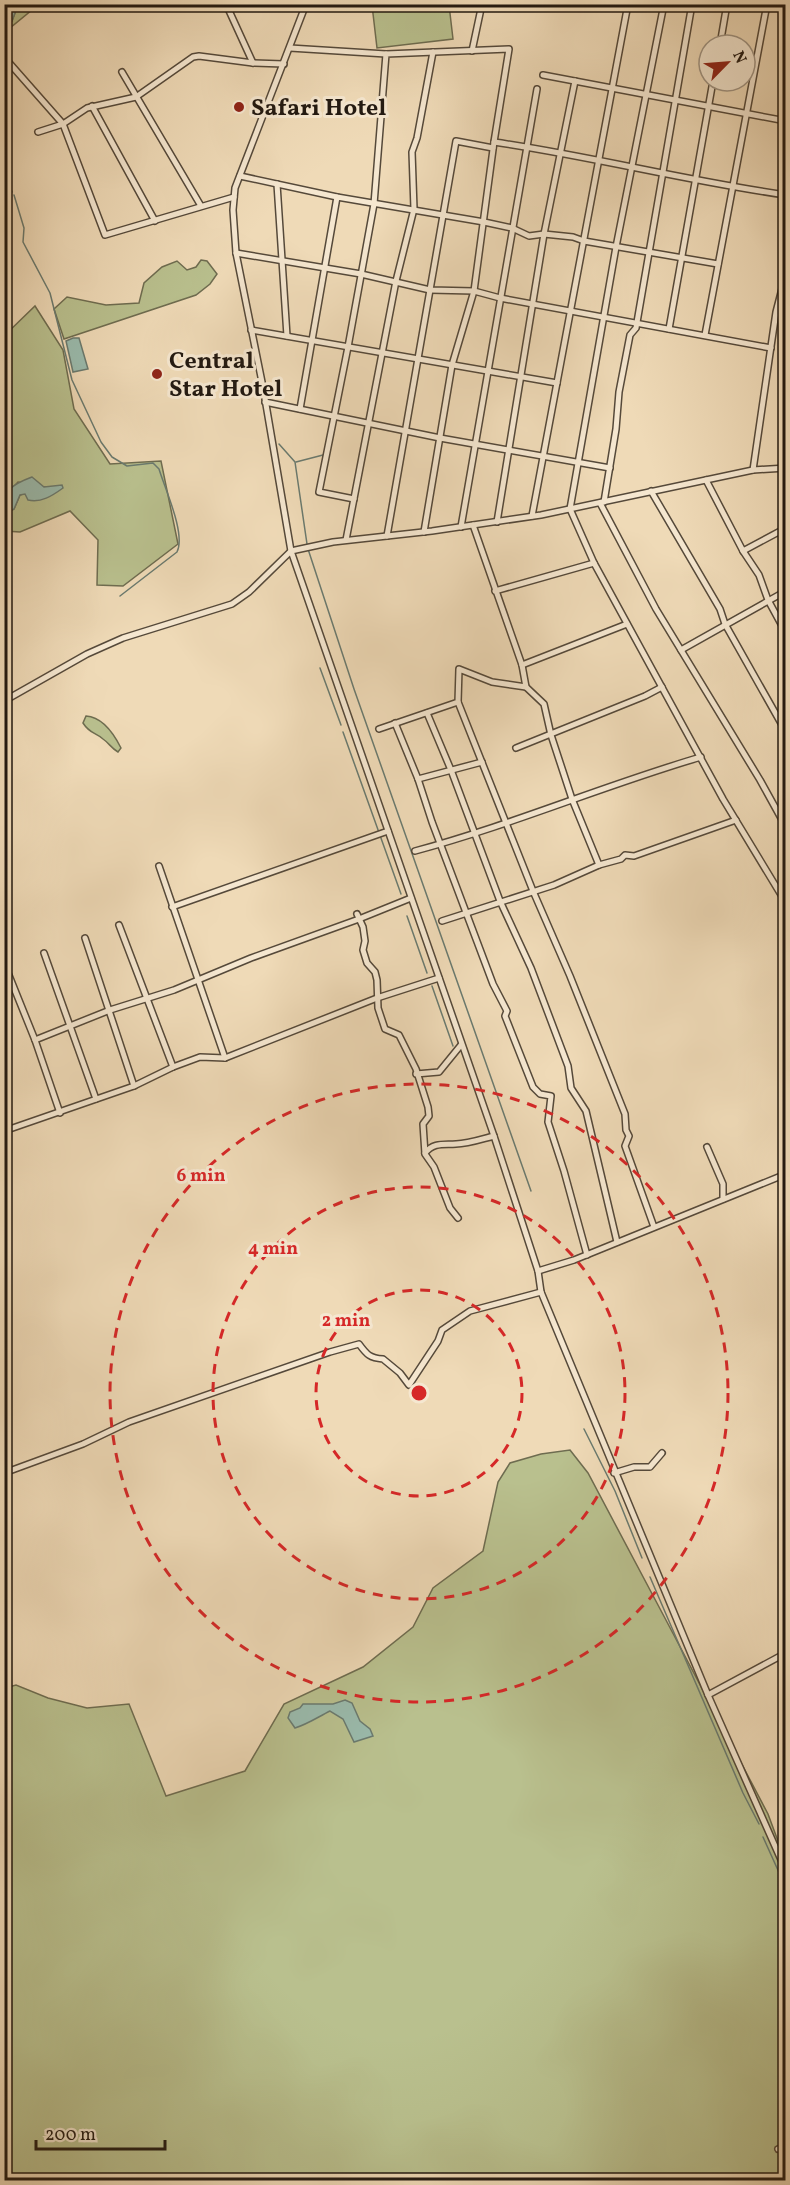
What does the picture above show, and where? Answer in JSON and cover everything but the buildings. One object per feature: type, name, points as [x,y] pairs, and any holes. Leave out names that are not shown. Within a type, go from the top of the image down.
[{"type":"street","points":[[225,4],[252,63]]},
{"type":"street","points":[[306,4],[240,176],[234,197],[233,231],[291,551],[494,1136],[538,1271],[541,1292],[614,1473],[786,1872]]},
{"type":"street","points":[[472,51],[482,4]]},
{"type":"street","points":[[532,516],[628,4]]},
{"type":"street","points":[[664,4],[616,247],[570,509],[594,563],[627,624],[736,820],[786,903]]},
{"type":"street","points":[[692,4],[636,328],[630,334],[619,392],[610,468],[602,502],[656,609],[786,827]]},
{"type":"street","points":[[722,33],[726,4]]},
{"type":"street","points":[[705,335],[767,4]]},
{"type":"street","points":[[290,48],[386,54],[509,49],[493,145],[474,291],[452,365],[424,532]]},
{"type":"street","points":[[346,540],[396,281],[414,210],[412,152],[417,138],[433,52]]},
{"type":"street","points":[[354,499],[319,492],[374,204],[386,54]]},
{"type":"street","points":[[4,57],[63,124],[105,235],[234,197]]},
{"type":"street","points":[[38,132],[63,124],[92,106],[136,97],[193,57],[284,64]]},
{"type":"street","points":[[122,72],[201,206]]},
{"type":"street","points":[[543,75],[786,121]]},
{"type":"street","points":[[497,522],[544,234],[575,81]]},
{"type":"street","points":[[461,527],[537,88]]},
{"type":"street","points":[[669,328],[711,93]]},
{"type":"street","points":[[92,106],[155,221]]},
{"type":"street","points":[[387,536],[456,141],[527,147],[733,188],[786,195]]},
{"type":"street","points":[[240,176],[374,204],[484,222],[512,228],[529,236],[544,234],[573,237],[584,242],[718,264]]},
{"type":"street","points":[[277,184],[287,336]]},
{"type":"street","points":[[300,410],[337,197]]},
{"type":"street","points":[[236,253],[361,274],[430,290],[474,291],[500,298],[771,348]]},
{"type":"street","points":[[753,470],[776,312],[785,274]]},
{"type":"street","points":[[251,330],[557,383]]},
{"type":"street","points":[[265,402],[475,445],[610,468]]},
{"type":"street","points":[[4,701],[87,654],[123,638],[232,604],[249,592],[291,551],[307,546],[497,522],[753,470],[786,468]]},
{"type":"street","points":[[706,480],[743,551],[759,575],[768,600],[786,633]]},
{"type":"street","points":[[651,491],[720,609],[725,624],[786,732]]},
{"type":"street","points":[[473,525],[522,665],[526,687],[544,705],[551,735],[572,799],[599,866]]},
{"type":"street","points":[[743,551],[786,528]]},
{"type":"street","points":[[495,591],[594,563]]},
{"type":"street","points":[[681,650],[786,591]]},
{"type":"street","points":[[522,665],[627,624]]},
{"type":"street","points":[[526,687],[492,682],[459,669],[458,702],[532,891],[570,976],[625,1114],[626,1130],[629,1136],[625,1146],[654,1227]]},
{"type":"street","points":[[516,748],[662,687]]},
{"type":"street","points":[[379,729],[458,702]]},
{"type":"street","points":[[427,713],[452,770],[500,901],[539,988],[567,1066],[571,1088],[586,1112],[617,1242]]},
{"type":"street","points":[[395,723],[418,779],[493,984],[507,1011],[506,1016],[533,1087],[540,1094],[551,1096],[548,1122],[587,1255]]},
{"type":"street","points":[[415,851],[506,824],[572,799],[701,757]]},
{"type":"street","points":[[418,779],[482,762]]},
{"type":"street","points":[[442,921],[554,885],[621,859],[625,855],[634,856],[736,820]]},
{"type":"street","points":[[172,907],[388,831]]},
{"type":"street","points":[[159,866],[225,1058]]},
{"type":"street","points":[[35,1040],[110,1010],[197,981],[358,916],[411,898]]},
{"type":"street","points":[[358,916],[366,941],[363,950],[367,963],[375,972],[376,998],[381,1020],[385,1029],[399,1035],[410,1054],[428,1107],[429,1116],[423,1124],[424,1154],[434,1167],[450,1208],[458,1218]]},
{"type":"street","points":[[119,925],[173,1067]]},
{"type":"street","points":[[85,938],[134,1086]]},
{"type":"street","points":[[44,953],[96,1099]]},
{"type":"street","points":[[4,963],[35,1040],[60,1113]]},
{"type":"street","points":[[4,1131],[134,1086],[200,1057],[225,1058],[376,998],[439,978]]},
{"type":"street","points":[[416,1074],[439,1072],[461,1045]]},
{"type":"street","points":[[424,1154],[429,1148],[443,1143],[456,1144],[494,1136]]},
{"type":"street","points":[[707,1147],[723,1184],[723,1199]]},
{"type":"street","points":[[538,1271],[587,1255],[786,1174]]},
{"type":"street","points":[[4,1473],[83,1444],[129,1422],[359,1344],[371,1358],[383,1359],[400,1373],[409,1385],[438,1341],[442,1330],[470,1311],[541,1292]]},
{"type":"street","points":[[614,1473],[634,1467],[651,1467],[663,1453]]},
{"type":"street","points":[[708,1695],[786,1653]]},
{"type":"street","points":[[778,1854],[786,1851]]},
{"type":"street","points":[[778,2150],[786,2146]]},
{"type":"green space","points":[[18,5],[38,5],[5,32],[4,26],[12,21]]},
{"type":"green space","points":[[372,5],[449,5],[453,39],[377,48]]},
{"type":"green space","points":[[201,260],[207,261],[217,274],[210,284],[196,295],[64,339],[54,309],[67,297],[106,305],[139,303],[144,283],[162,267],[177,261],[187,270],[196,267]]},
{"type":"green space","points":[[35,306],[63,350],[74,409],[110,464],[161,461],[178,544],[123,586],[97,585],[98,540],[70,511],[20,532],[5,531],[5,514],[14,509],[20,495],[44,487],[18,482],[5,496],[5,335]]},
{"type":"green space","points":[[86,716],[97,719],[107,727],[121,748],[118,752],[86,727],[83,723]]},
{"type":"green space","points":[[570,1450],[588,1473],[768,1814],[785,1860],[785,2180],[5,2180],[5,1688],[16,1685],[48,1698],[87,1708],[129,1704],[166,1796],[245,1771],[284,1704],[363,1667],[413,1627],[433,1588],[483,1551],[498,1482],[510,1463],[541,1454]]},
{"type":"shaded area","points":[[5,4],[18,5],[12,21],[5,26]]},
{"type":"shaded area","points":[[79,338],[88,369],[73,372],[66,341]]},
{"type":"shaded area","points":[[32,477],[44,487],[62,485],[63,488],[37,501],[28,500],[25,494],[20,495],[14,509],[5,514],[7,494],[18,483]]},
{"type":"shaded area","points":[[345,1700],[352,1703],[360,1721],[370,1729],[373,1736],[354,1742],[343,1719],[330,1711],[295,1728],[288,1718],[290,1712],[300,1708],[303,1704],[333,1704]]},
{"type":"waterway","points":[[4,169],[12,192]]},
{"type":"waterway","points":[[14,195],[24,228],[23,242],[50,293],[72,380],[101,442],[112,457],[127,466],[153,463],[159,469],[177,523],[179,534],[177,552],[120,596]]},
{"type":"waterway","points":[[279,444],[295,462],[307,544]]},
{"type":"waterway","points":[[296,462],[323,455]]},
{"type":"waterway","points":[[308,549],[354,689],[531,1191]]},
{"type":"waterway","points":[[320,668],[341,725]]},
{"type":"waterway","points":[[343,732],[401,894]]},
{"type":"waterway","points":[[407,916],[427,973]]},
{"type":"waterway","points":[[432,986],[453,1046]]},
{"type":"waterway","points":[[584,1429],[615,1491],[642,1558]]},
{"type":"waterway","points":[[650,1577],[743,1793],[759,1824]]},
{"type":"waterway","points":[[763,1837],[786,1888]]},
{"type":"place","name":"Safari Hotel","points":[[239,107]]},
{"type":"place","name":"Central Star Hotel","points":[[157,374]]}]
